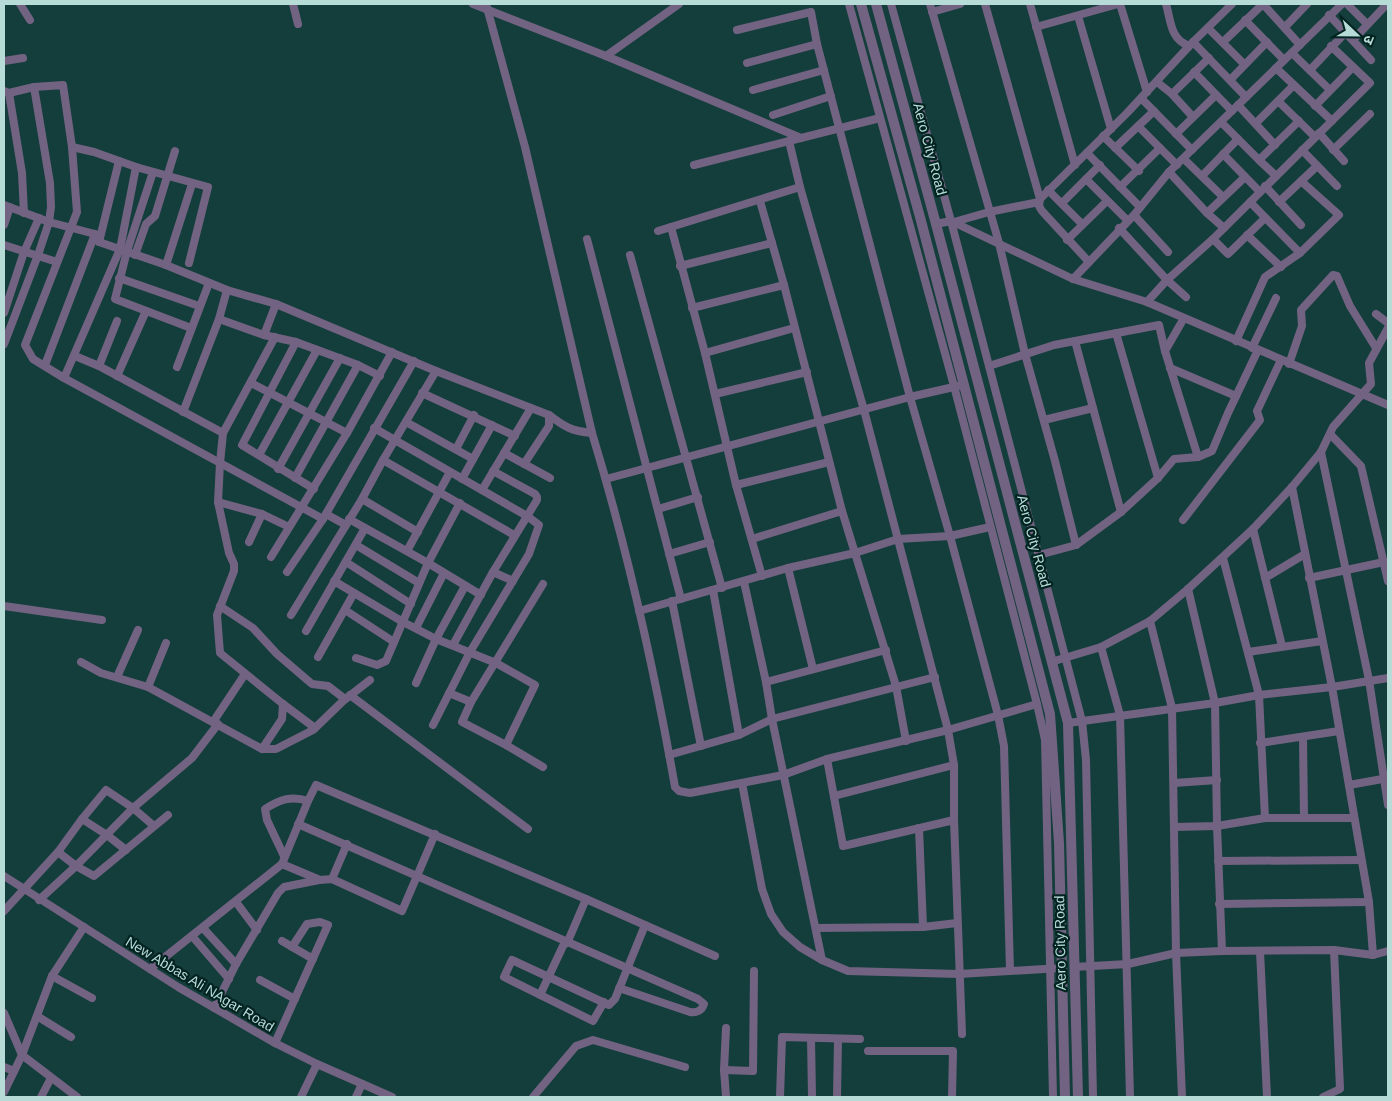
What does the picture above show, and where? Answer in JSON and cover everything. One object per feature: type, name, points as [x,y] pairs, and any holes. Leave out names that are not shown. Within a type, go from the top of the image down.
[{"type":"street","points":[[20,4],[30,20]]},
{"type":"street","points":[[293,4],[298,24]]},
{"type":"street","points":[[473,4],[487,7],[801,138]]},
{"type":"street","points":[[606,56],[679,4]]},
{"type":"street","points":[[808,4],[910,397],[998,715],[1004,746],[1010,971]]},
{"type":"street","points":[[849,4],[954,386],[1045,740],[1056,968],[1053,1097]]},
{"type":"street","name":"Aero City Road","points":[[861,4],[965,385],[1050,714],[1059,843],[1056,968],[1064,1097]]},
{"type":"street","name":"Aero City Road","points":[[876,4],[1068,723],[1078,1097]]},
{"type":"street","points":[[891,4],[953,221],[1082,721],[1086,760],[1092,1097]]},
{"type":"street","points":[[930,4],[999,243],[1025,354],[1056,461],[1076,545]]},
{"type":"street","points":[[932,12],[960,4]]},
{"type":"street","points":[[985,4],[1040,200],[1039,206],[1067,240],[1089,262]]},
{"type":"street","points":[[1030,4],[1075,165]]},
{"type":"street","points":[[1036,27],[1119,4],[1147,92]]},
{"type":"street","points":[[1166,4],[1175,36],[1181,43],[1191,44],[1209,58],[1231,79],[1246,97]]},
{"type":"street","points":[[936,224],[1040,200],[1232,4]]},
{"type":"street","points":[[1223,42],[1263,4],[1300,45]]},
{"type":"street","points":[[1073,279],[1134,214],[1170,172],[1329,15],[1342,4],[1367,24]]},
{"type":"street","points":[[1285,27],[1302,5]]},
{"type":"street","points":[[1353,40],[1383,5]]},
{"type":"street","points":[[487,7],[525,147],[592,432],[606,479],[639,611],[674,787],[679,791],[690,793],[783,775],[827,759],[906,741],[1037,704]]},
{"type":"street","points":[[737,30],[811,12]]},
{"type":"street","points":[[1329,15],[1371,60]]},
{"type":"street","points":[[1078,16],[1111,129]]},
{"type":"street","points":[[1246,20],[1284,60]]},
{"type":"street","points":[[1208,28],[1244,64]]},
{"type":"street","points":[[1310,70],[1346,32]]},
{"type":"street","points":[[1231,79],[1267,42]]},
{"type":"street","points":[[747,63],[817,44]]},
{"type":"street","points":[[1147,302],[1167,280],[1213,239],[1370,83],[1331,46]]},
{"type":"street","points":[[1292,53],[1330,90]]},
{"type":"street","points":[[4,61],[23,58]]},
{"type":"street","points":[[1172,94],[1209,58]]},
{"type":"street","points":[[1315,106],[1353,67]]},
{"type":"street","points":[[1276,68],[1332,121]]},
{"type":"street","points":[[753,90],[824,70]]},
{"type":"street","points":[[1194,72],[1232,111]]},
{"type":"street","points":[[1157,82],[1172,94],[1193,117]]},
{"type":"street","points":[[24,213],[22,173],[6,92],[34,87],[63,85],[72,147],[77,212],[25,345],[33,359],[64,378],[302,506],[325,517],[366,528],[481,595]]},
{"type":"street","points":[[1256,123],[1294,85]]},
{"type":"street","points":[[4,344],[38,255],[49,222],[51,207],[50,183],[34,87]]},
{"type":"street","points":[[1176,134],[1216,95]]},
{"type":"street","points":[[773,115],[831,96]]},
{"type":"street","points":[[1141,98],[1192,150]]},
{"type":"street","points":[[1278,101],[1344,161]]},
{"type":"street","points":[[1238,105],[1275,145]]},
{"type":"street","points":[[1116,148],[1154,111]]},
{"type":"street","points":[[1333,150],[1370,114]]},
{"type":"street","points":[[694,165],[840,130],[880,118]]},
{"type":"street","points":[[1259,160],[1299,121]]},
{"type":"street","points":[[1221,122],[1276,176]]},
{"type":"street","points":[[1138,126],[1177,165]]},
{"type":"street","points":[[1103,136],[1138,171]]},
{"type":"street","points":[[1202,176],[1238,139]]},
{"type":"street","points":[[789,142],[800,187],[864,410],[948,730],[954,765],[957,923],[962,1034]]},
{"type":"street","points":[[72,147],[94,152],[192,184],[208,187],[188,263]]},
{"type":"street","points":[[1120,187],[1160,148]]},
{"type":"street","points":[[1302,150],[1337,186]]},
{"type":"street","points":[[135,255],[146,224],[155,216],[175,151]]},
{"type":"street","points":[[1087,153],[1140,207]]},
{"type":"street","points":[[1223,154],[1245,177],[1279,202],[1301,225]]},
{"type":"street","points":[[1184,158],[1223,197]]},
{"type":"street","points":[[45,365],[97,238],[119,161]]},
{"type":"street","points":[[1062,203],[1100,165]]},
{"type":"street","points":[[1279,202],[1317,166]]},
{"type":"street","points":[[136,167],[115,299],[191,328]]},
{"type":"street","points":[[64,378],[75,356],[94,305],[123,250],[154,172]]},
{"type":"street","points":[[1170,172],[1206,213],[1224,228]]},
{"type":"street","points":[[1206,213],[1245,177]]},
{"type":"street","points":[[1086,179],[1127,220]]},
{"type":"street","points":[[1236,341],[1265,277],[1300,253],[1339,215],[1301,181]]},
{"type":"street","points":[[166,265],[192,184]]},
{"type":"street","points":[[658,231],[760,201],[800,187]]},
{"type":"street","points":[[1048,190],[1082,224]]},
{"type":"street","points":[[760,201],[784,285],[842,511],[896,686],[906,741]]},
{"type":"street","points":[[1067,240],[1107,201]]},
{"type":"street","points":[[1250,202],[1300,253]]},
{"type":"street","points":[[4,225],[7,206],[97,238],[135,255],[166,265],[227,290],[276,304],[436,371],[549,415],[573,431],[592,432]]},
{"type":"street","points":[[1134,214],[1168,252]]},
{"type":"street","points":[[14,321],[4,315],[24,252],[39,218]]},
{"type":"street","points":[[1213,239],[1228,254],[1265,218]]},
{"type":"street","points":[[953,221],[1073,279],[1147,302],[1290,364],[1364,393],[1388,405]]},
{"type":"street","points":[[671,227],[705,353],[736,485],[762,576]]},
{"type":"street","points":[[1119,228],[1167,280],[1186,297]]},
{"type":"street","points":[[1247,235],[1281,267]]},
{"type":"street","points":[[587,239],[681,599]]},
{"type":"street","points":[[680,266],[772,243]]},
{"type":"street","points":[[4,245],[57,262]]},
{"type":"street","points":[[630,255],[722,588]]},
{"type":"street","points":[[1290,364],[1302,326],[1300,310],[1333,275],[1337,276],[1350,306],[1376,348]]},
{"type":"street","points":[[119,278],[199,306]]},
{"type":"street","points":[[177,367],[209,283]]},
{"type":"street","points":[[692,308],[784,285]]},
{"type":"street","points":[[183,412],[219,319],[227,290]]},
{"type":"street","points":[[1039,555],[1076,545],[1121,512],[1158,478],[1174,459],[1198,457],[1212,451],[1276,298]]},
{"type":"street","points":[[264,335],[276,304]]},
{"type":"street","points":[[117,376],[146,311]]},
{"type":"street","points":[[1376,314],[1388,323]]},
{"type":"street","points":[[1165,351],[1184,318]]},
{"type":"street","points":[[219,319],[264,335],[296,342],[358,365],[380,376]]},
{"type":"street","points":[[99,366],[117,321]]},
{"type":"street","points":[[989,366],[1054,345],[1159,325],[1170,368],[1198,457]]},
{"type":"street","points":[[705,353],[794,328]]},
{"type":"street","points":[[1051,662],[1101,647],[1150,621],[1223,558],[1253,529],[1321,452],[1334,427],[1371,384],[1369,363],[1388,328]]},
{"type":"street","points":[[1116,333],[1158,478]]},
{"type":"street","points":[[275,337],[223,433],[218,502],[234,568],[217,614],[220,653],[315,728]]},
{"type":"street","points":[[1075,341],[1121,512]]},
{"type":"street","points":[[296,342],[242,446],[314,489]]},
{"type":"street","points":[[258,455],[317,350]]},
{"type":"street","points":[[271,557],[314,489],[392,352]]},
{"type":"street","points":[[75,356],[99,366],[223,433]]},
{"type":"street","points":[[278,469],[340,358]]},
{"type":"street","points":[[1184,520],[1260,420],[1257,411],[1281,360]]},
{"type":"street","points":[[287,572],[325,517],[374,428],[414,361]]},
{"type":"street","points":[[295,478],[358,365]]},
{"type":"street","points":[[1170,368],[1236,396]]},
{"type":"street","points":[[291,615],[436,371]]},
{"type":"street","points":[[715,394],[806,372]]},
{"type":"street","points":[[251,383],[347,433]]},
{"type":"street","points":[[606,479],[910,397],[965,385]]},
{"type":"street","points":[[422,392],[515,436]]},
{"type":"street","points":[[482,490],[531,408]]},
{"type":"street","points":[[1044,420],[1093,408]]},
{"type":"street","points":[[524,464],[549,426],[549,415]]},
{"type":"street","points":[[456,449],[474,416]]},
{"type":"street","points":[[406,422],[473,459]]},
{"type":"street","points":[[462,479],[492,425]]},
{"type":"street","points":[[374,428],[539,524],[529,554],[470,652],[433,724]]},
{"type":"street","points":[[1330,434],[1361,466],[1388,581]]},
{"type":"street","points":[[1321,452],[1369,680],[1386,778],[1388,806]]},
{"type":"street","points":[[504,453],[550,478]]},
{"type":"street","points":[[383,460],[514,534]]},
{"type":"street","points":[[736,485],[829,462]]},
{"type":"street","points":[[453,645],[514,534],[538,497],[493,471]]},
{"type":"street","points":[[407,551],[450,472]]},
{"type":"street","points":[[1292,487],[1332,687],[1349,785],[1369,902],[1372,955]]},
{"type":"street","points":[[658,509],[698,497]]},
{"type":"street","points":[[362,498],[418,532]]},
{"type":"street","points":[[218,502],[262,514],[289,527]]},
{"type":"street","points":[[356,658],[372,664],[382,664],[388,657],[428,563],[460,503]]},
{"type":"street","points":[[752,539],[842,511]]},
{"type":"street","points":[[249,542],[262,514]]},
{"type":"street","points":[[1001,524],[1015,522]]},
{"type":"street","points":[[639,611],[788,568],[855,553],[898,539],[950,536],[990,527]]},
{"type":"street","points":[[306,631],[366,528]]},
{"type":"street","points":[[1253,529],[1282,646]]},
{"type":"street","points":[[669,554],[710,542]]},
{"type":"street","points":[[356,545],[419,584]]},
{"type":"street","points":[[1265,578],[1305,554]]},
{"type":"street","points":[[1223,558],[1259,695],[1265,818]]},
{"type":"street","points":[[346,562],[411,604]]},
{"type":"street","points":[[1309,578],[1384,562]]},
{"type":"street","points":[[788,568],[813,669]]},
{"type":"street","points":[[493,572],[513,581]]},
{"type":"street","points":[[416,628],[444,573]]},
{"type":"street","points":[[334,582],[436,639],[496,663],[535,685],[506,745]]},
{"type":"street","points":[[744,582],[822,960]]},
{"type":"street","points":[[543,584],[462,722],[543,767]]},
{"type":"street","points":[[416,683],[436,639],[465,586]]},
{"type":"street","points":[[1188,589],[1215,702],[1219,904],[1222,951]]},
{"type":"street","points":[[713,590],[739,735]]},
{"type":"street","points":[[318,657],[354,594]]},
{"type":"street","points":[[672,601],[701,746]]},
{"type":"street","points":[[4,606],[102,620]]},
{"type":"street","points":[[220,606],[253,628],[277,654],[312,684],[328,686],[348,697],[528,829]]},
{"type":"street","points":[[345,610],[394,642]]},
{"type":"street","points":[[1150,621],[1172,708],[1176,953],[1182,1097]]},
{"type":"street","points":[[117,678],[138,630]]},
{"type":"street","points":[[1248,652],[1322,642]]},
{"type":"street","points":[[148,687],[166,643]]},
{"type":"street","points":[[1101,647],[1120,715],[1130,1097]]},
{"type":"street","points":[[766,682],[886,650]]},
{"type":"street","points":[[81,662],[101,673],[148,687],[262,749],[276,749],[315,728],[348,697],[370,680]]},
{"type":"street","points":[[39,900],[76,866],[133,808],[192,758],[245,674]]},
{"type":"street","points":[[669,755],[739,735],[772,719],[935,677]]},
{"type":"street","points":[[1068,723],[1388,678]]},
{"type":"street","points":[[449,693],[472,702]]},
{"type":"street","points":[[262,749],[282,719],[284,713],[283,704]]},
{"type":"street","points":[[1260,742],[1339,731]]},
{"type":"street","points":[[1303,736],[1304,818]]},
{"type":"street","points":[[827,759],[843,846],[954,820]]},
{"type":"street","points":[[834,796],[954,765]]},
{"type":"street","points":[[1349,785],[1386,778]]},
{"type":"street","points":[[1174,783],[1217,780]]},
{"type":"street","points":[[742,783],[762,889],[771,914],[783,932],[800,947],[822,960],[848,971],[959,974],[1056,968]]},
{"type":"street","points":[[150,969],[282,864],[316,785],[435,834],[715,956]]},
{"type":"street","points":[[4,911],[58,852],[106,790],[133,808],[154,826]]},
{"type":"street","points":[[284,856],[267,820],[265,809],[289,798],[299,798],[308,801]]},
{"type":"street","points":[[58,852],[76,866],[94,876],[168,815]]},
{"type":"street","points":[[1174,827],[1217,826],[1265,818],[1354,818]]},
{"type":"street","points":[[82,819],[126,850]]},
{"type":"street","points":[[298,824],[698,999],[703,1002],[703,1007],[695,1013],[690,1012],[619,988]]},
{"type":"street","points":[[919,828],[923,927]]},
{"type":"street","points":[[214,1008],[236,964],[278,893],[284,887],[332,879],[402,911],[435,834]]},
{"type":"street","points":[[332,879],[347,844]]},
{"type":"street","points":[[1218,861],[1361,860]]},
{"type":"street","points":[[282,864],[320,880]]},
{"type":"street","name":"New Abbas Ali NAgar Road","points":[[4,876],[150,969],[275,1043],[392,1097]]},
{"type":"street","points":[[540,995],[563,946],[568,941],[586,899]]},
{"type":"street","points":[[236,902],[257,930]]},
{"type":"street","points":[[1219,904],[1369,902]]},
{"type":"street","points":[[275,1043],[328,925],[320,922],[307,924],[292,947]]},
{"type":"street","points":[[816,928],[923,927],[957,923]]},
{"type":"street","points":[[604,1002],[593,1020],[504,977],[512,960],[604,1002],[609,1005],[613,1002],[645,925]]},
{"type":"street","points":[[4,1092],[22,1054],[52,976],[84,927]]},
{"type":"street","points":[[203,928],[236,964]]},
{"type":"street","points":[[192,936],[229,979]]},
{"type":"street","points":[[282,941],[313,959]]},
{"type":"street","points":[[1260,950],[1267,1097]]},
{"type":"street","points":[[1074,967],[1128,964],[1176,953],[1334,950],[1372,955],[1388,951]]},
{"type":"street","points":[[1323,1097],[1340,1089],[1334,950]]},
{"type":"street","points":[[724,1070],[753,1071],[754,971]]},
{"type":"street","points":[[52,976],[92,998]]},
{"type":"street","points":[[260,980],[295,999]]},
{"type":"street","points":[[4,1013],[22,1054],[77,1097]]},
{"type":"street","points":[[37,1016],[71,1037]]},
{"type":"street","points":[[726,1028],[724,1070],[726,1097]]},
{"type":"street","points":[[780,1097],[782,1037],[860,1039]]},
{"type":"street","points":[[811,1038],[812,1097]]},
{"type":"street","points":[[838,1039],[838,1097]]},
{"type":"street","points":[[533,1097],[576,1046],[593,1040],[685,1068]]},
{"type":"street","points":[[868,1051],[953,1051],[952,1097]]},
{"type":"street","points":[[301,1097],[317,1064]]},
{"type":"street","points":[[4,1067],[14,1071]]},
{"type":"street","points":[[41,1097],[51,1078]]},
{"type":"street","points":[[356,1097],[362,1084]]}]
